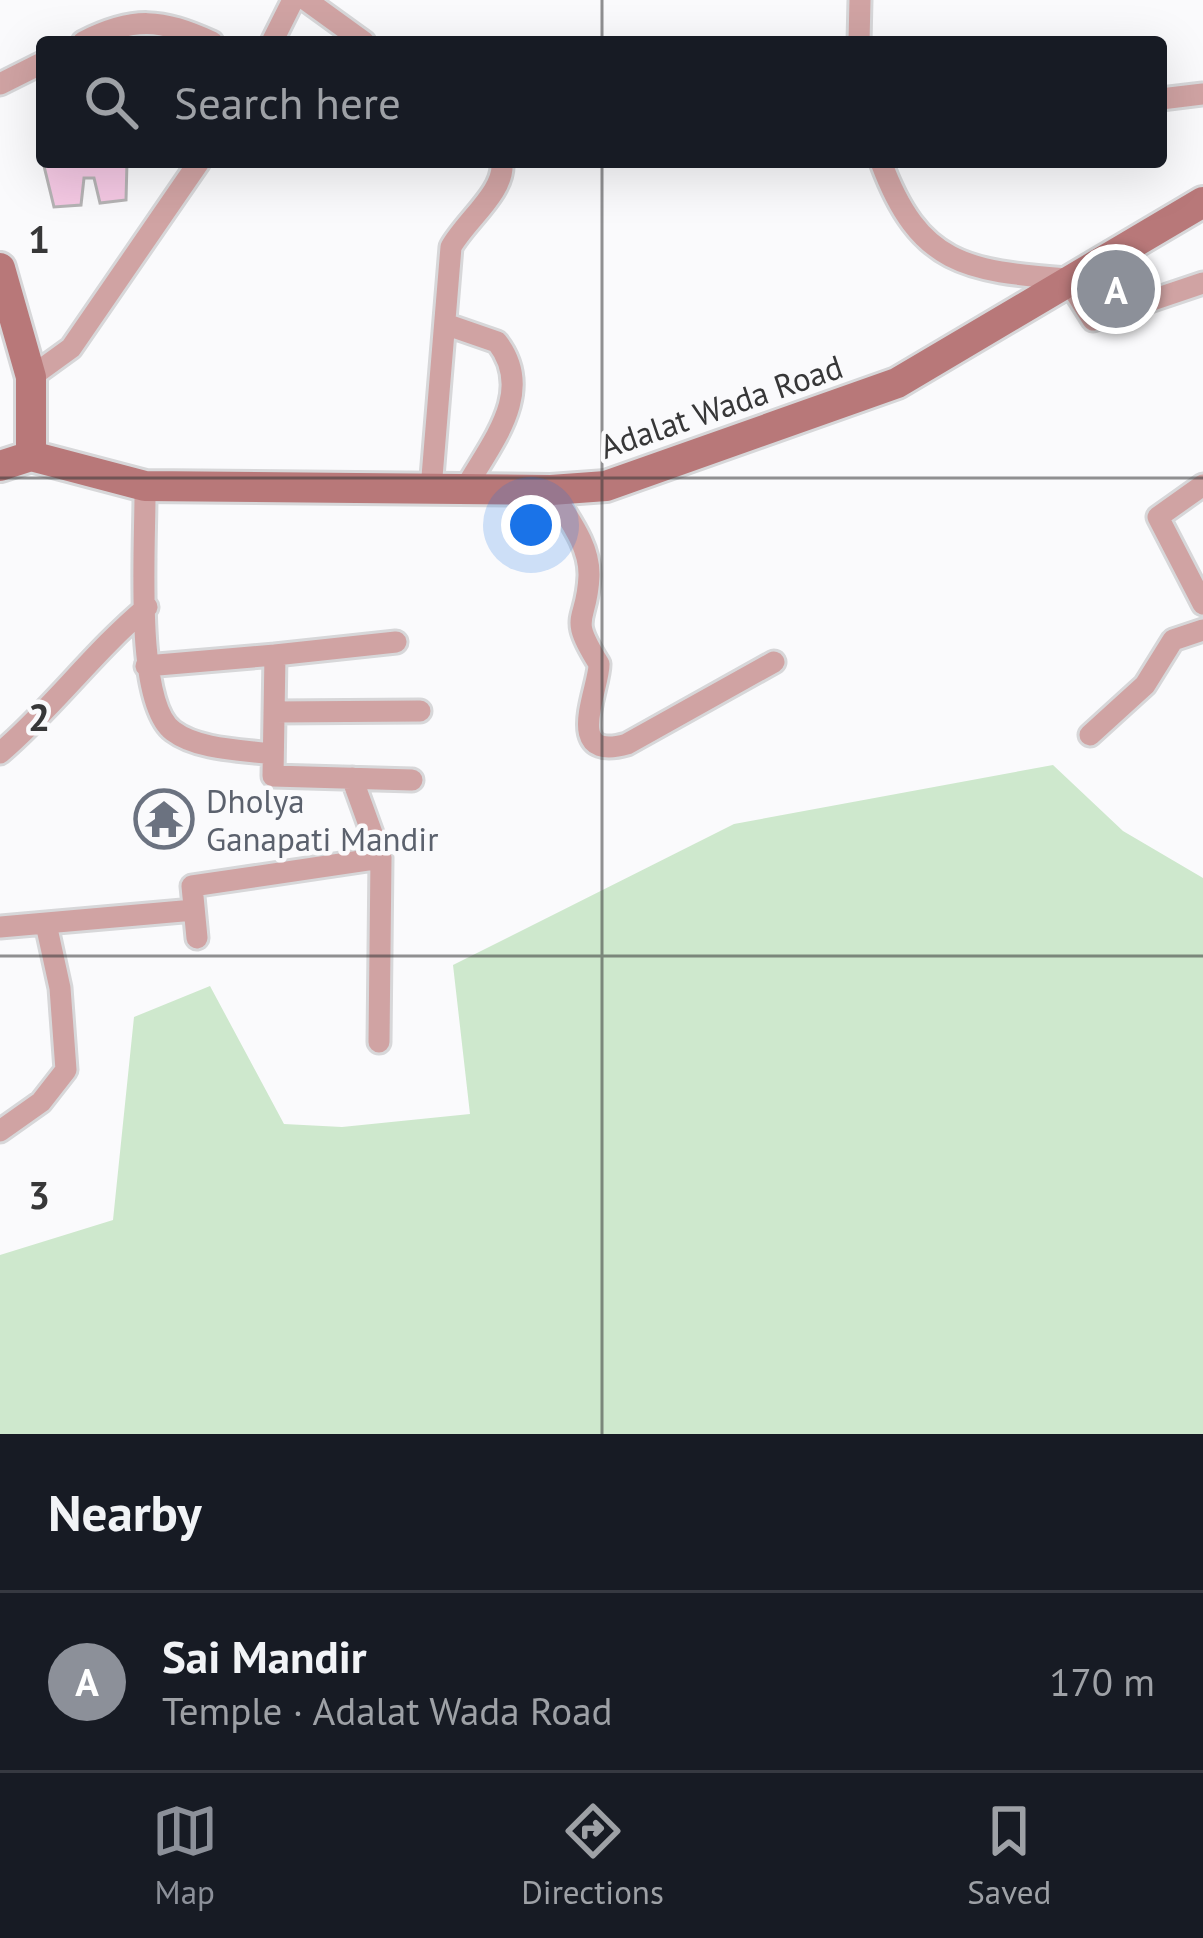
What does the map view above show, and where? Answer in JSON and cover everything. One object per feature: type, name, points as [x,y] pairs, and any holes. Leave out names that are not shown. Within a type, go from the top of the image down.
[{"type":"main road","name":"Adalat Wada Road","points":[[31,456],[145,486],[539,490],[606,486],[897,383],[1203,202]]},
{"type":"main road","points":[[0,268],[31,377],[31,456],[0,466]]},
{"type":"street","points":[[275,36],[292,0]]},
{"type":"street","points":[[306,0],[356,36]]},
{"type":"street","points":[[859,36],[860,0]]},
{"type":"street","points":[[95,36],[114,26],[168,22],[199,36]]},
{"type":"street","points":[[0,84],[36,66]]},
{"type":"street","points":[[1167,98],[1203,94]]},
{"type":"street","points":[[31,377],[70,348],[195,168]]},
{"type":"street","points":[[431,489],[451,247],[464,224],[498,187],[501,168]]},
{"type":"street","points":[[884,168],[912,228],[937,252],[984,272],[1067,279],[1093,320],[1203,283]]},
{"type":"street","points":[[445,324],[497,342],[515,376],[508,412],[469,489]]},
{"type":"street","points":[[1203,485],[1158,517],[1203,604]]},
{"type":"street","points":[[145,486],[146,666],[155,713],[176,734],[273,754]]},
{"type":"street","points":[[539,490],[587,560],[590,578],[578,619],[581,637],[599,664],[586,713],[594,739],[605,746],[627,744],[774,662]]},
{"type":"street","points":[[0,753],[47,713],[99,647],[147,607]]},
{"type":"street","points":[[1090,735],[1145,685],[1173,640],[1203,630]]},
{"type":"street","points":[[146,666],[397,642]]},
{"type":"street","points":[[274,655],[273,776],[412,781]]},
{"type":"street","points":[[274,712],[420,711]]},
{"type":"street","points":[[352,778],[382,858],[379,1042]]},
{"type":"street","points":[[197,938],[192,886],[382,858]]},
{"type":"street","points":[[0,927],[194,910]]},
{"type":"street","points":[[0,1131],[10,1115],[41,1102],[66,1070],[60,988],[46,924]]},
{"type":"green space","points":[[1053,765],[1123,831],[1203,878],[1203,1434],[0,1434],[0,1255],[113,1220],[134,1017],[210,986],[284,1124],[342,1127],[470,1114],[453,965],[734,824]]},
{"type":"building","points":[[44,168],[127,168],[126,200],[100,203],[94,178],[84,178],[81,205],[54,207]]},
{"type":"building","points":[[1125,270],[1139,288],[1107,307],[1094,291]]},
{"type":"place","name":"Sai Mandir","points":[[1116,289]]},
{"type":"place","name":"Dholya Ganapati Mandir","points":[[164,819]]}]
